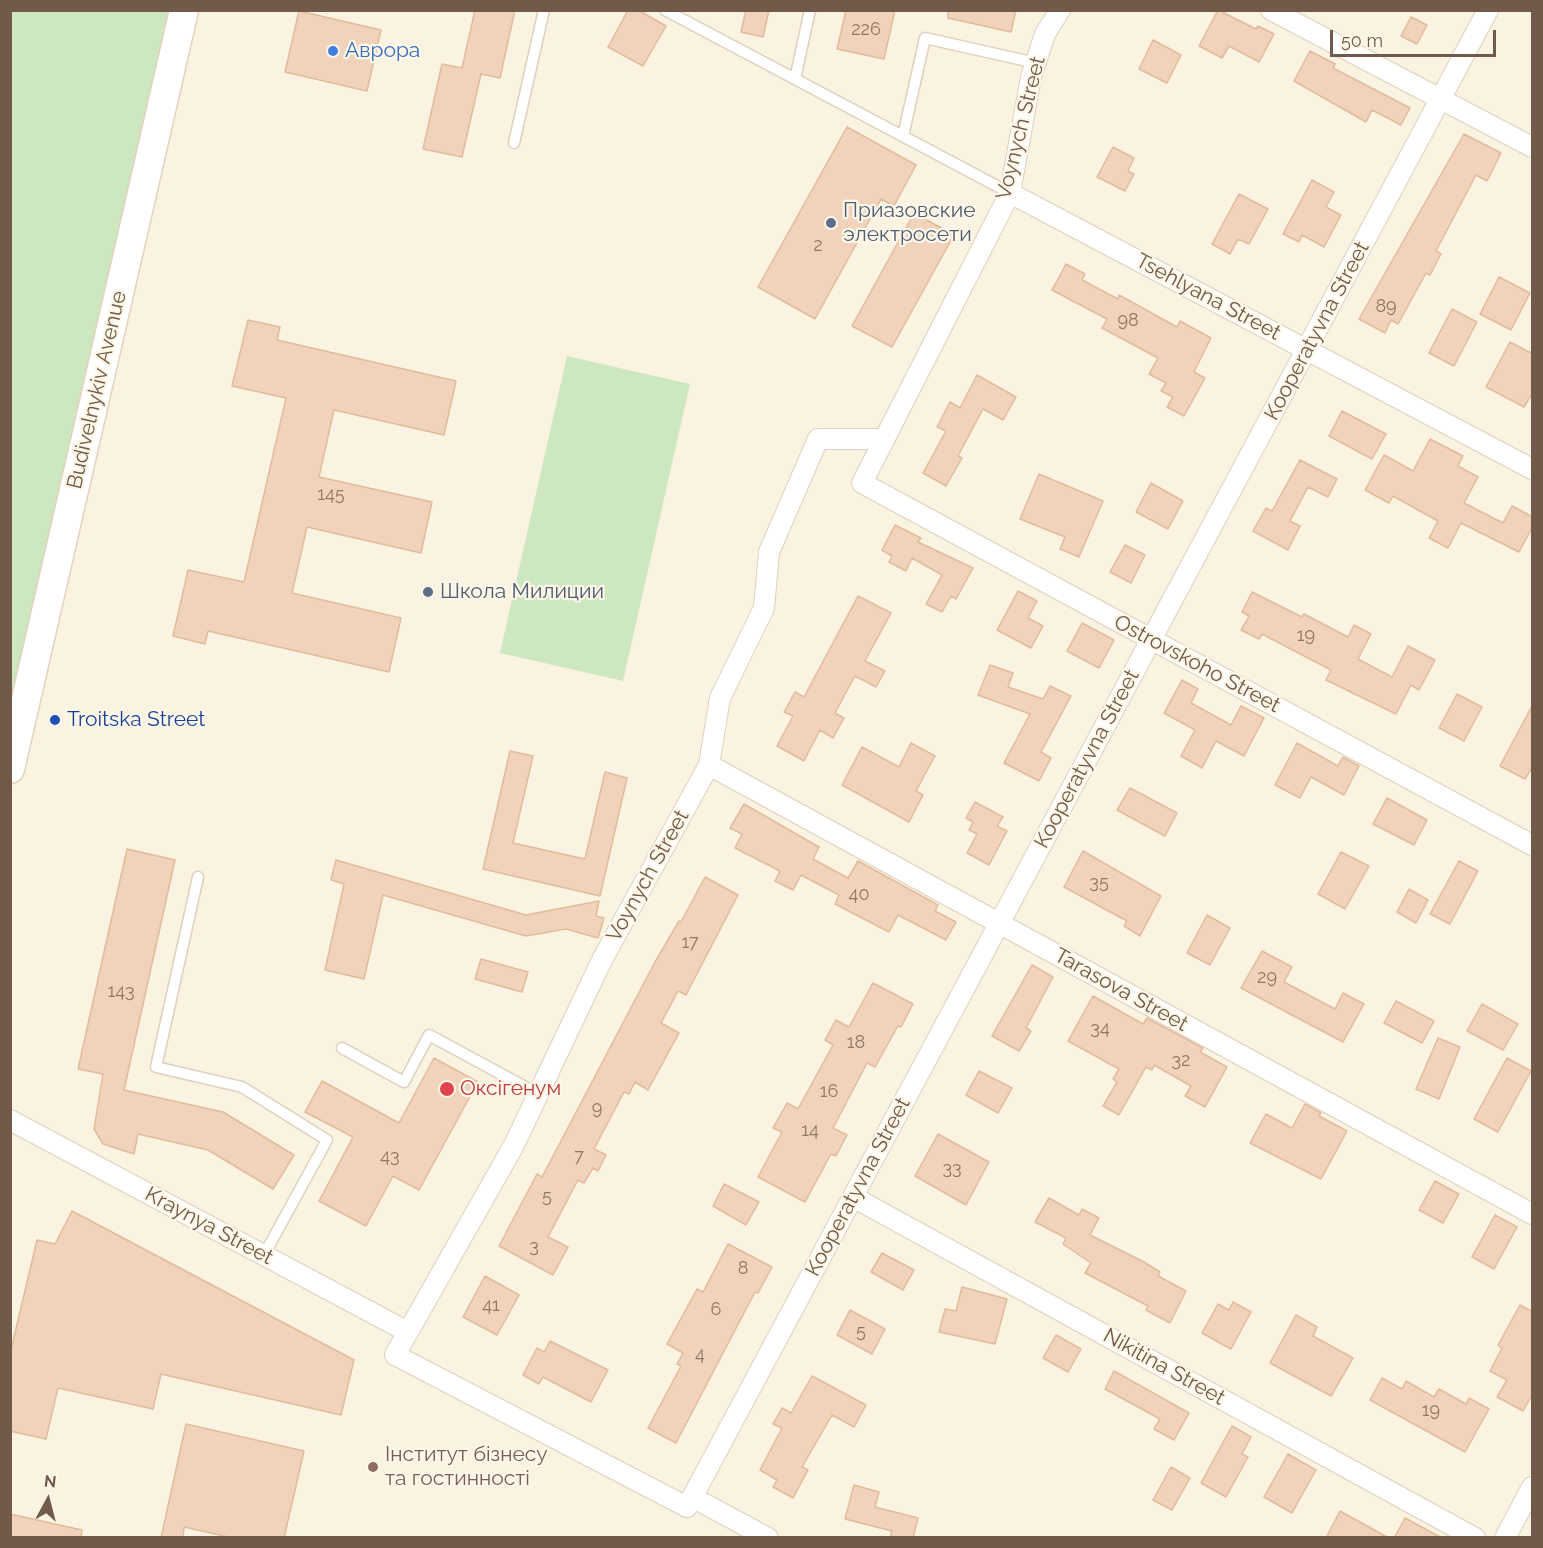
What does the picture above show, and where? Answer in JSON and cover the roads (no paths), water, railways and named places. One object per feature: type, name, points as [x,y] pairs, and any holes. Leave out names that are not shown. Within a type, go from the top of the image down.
[{"type":"main road","name":"Budivelnykiv Avenue","points":[[10,769],[184,10]]},
{"type":"street","name":"Voynych Street","points":[[862,483],[1010,193],[1036,63],[1045,34],[1060,10]]},
{"type":"street","points":[[1270,10],[1533,147]]},
{"type":"street","name":"Kooperatyvna Street","points":[[689,1502],[1488,10]]},
{"type":"street","name":"Tsehlyana Street","points":[[1010,193],[1533,470]]},
{"type":"street","name":"Voynych Street","points":[[689,1502],[395,1355],[514,1145],[602,960],[709,765],[720,698],[764,608],[769,552],[818,438],[885,438]]},
{"type":"street","name":"Ostrovskoho Street","points":[[862,483],[1533,845]]},
{"type":"street","name":"Tarasova Street","points":[[709,765],[1533,1214]]},
{"type":"street","name":"Kraynya Street","points":[[10,1120],[408,1332]]},
{"type":"street","name":"Nikitina Street","points":[[853,1197],[1475,1538]]},
{"type":"street","points":[[1505,1538],[1533,1487]]},
{"type":"street","points":[[689,1502],[768,1538]]},
{"type":"lane","points":[[514,143],[544,10]]},
{"type":"lane","points":[[795,79],[810,10]]},
{"type":"lane","points":[[666,11],[1010,193]]},
{"type":"lane","points":[[903,136],[926,38],[1036,63]]},
{"type":"lane","points":[[198,877],[156,1067],[242,1087],[327,1140],[264,1255]]},
{"type":"lane","points":[[342,1048],[404,1082],[429,1035],[538,1094]]},
{"type":"place","name":"Аврора","points":[[333,51]]},
{"type":"place","name":"Приазовские электросети","points":[[831,223]]},
{"type":"place","name":"Школа Милиции","points":[[428,592]]},
{"type":"place","name":"Troitska Street","points":[[55,720]]},
{"type":"place","name":"Оксігенум","points":[[447,1089]]},
{"type":"place","name":"Інститут бізнесу та гостинності","points":[[373,1467]]}]
